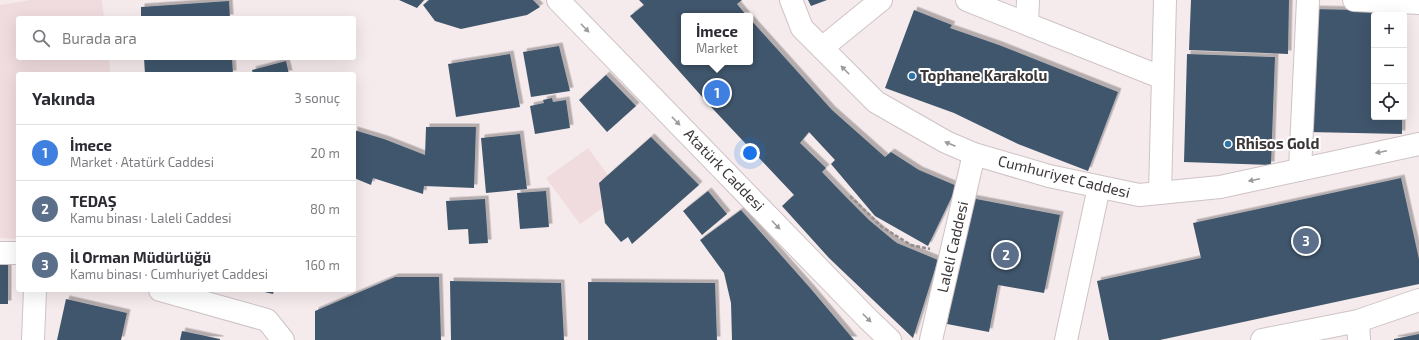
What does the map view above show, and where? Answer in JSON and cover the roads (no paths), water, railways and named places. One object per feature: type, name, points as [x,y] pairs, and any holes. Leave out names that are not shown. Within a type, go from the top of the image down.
[{"type":"street","name":"Atatürk Caddesi","points":[[558,0],[890,340]]},
{"type":"street","name":"Cumhuriyet Caddesi","points":[[791,0],[802,28],[876,102],[946,142],[974,154],[1049,176],[1139,195],[1220,187],[1419,144]]},
{"type":"street","points":[[822,48],[881,0]]},
{"type":"street","points":[[967,0],[1163,78]]},
{"type":"street","points":[[1027,24],[1028,0]]},
{"type":"street","points":[[1160,193],[1165,0]]},
{"type":"street","points":[[1300,170],[1308,0]]},
{"type":"street","points":[[1354,0],[1419,3]]},
{"type":"street","name":"Laleli Caddesi","points":[[931,340],[974,154]]},
{"type":"street","points":[[1066,340],[1100,187]]},
{"type":"street","points":[[0,253],[16,253]]},
{"type":"street","points":[[33,340],[35,292]]},
{"type":"street","points":[[167,292],[267,320],[283,340]]},
{"type":"street","points":[[1262,340],[1359,330],[1419,300]]},
{"type":"place","name":"Tophane Karakolu","points":[[912,76]]},
{"type":"place","name":"İmece","points":[[717,93]]},
{"type":"place","name":"Rhisos Gold","points":[[1228,144]]},
{"type":"place","name":"İl Orman Müdürlüğü","points":[[1306,241]]},
{"type":"place","name":"TEDAŞ","points":[[1006,255]]}]
